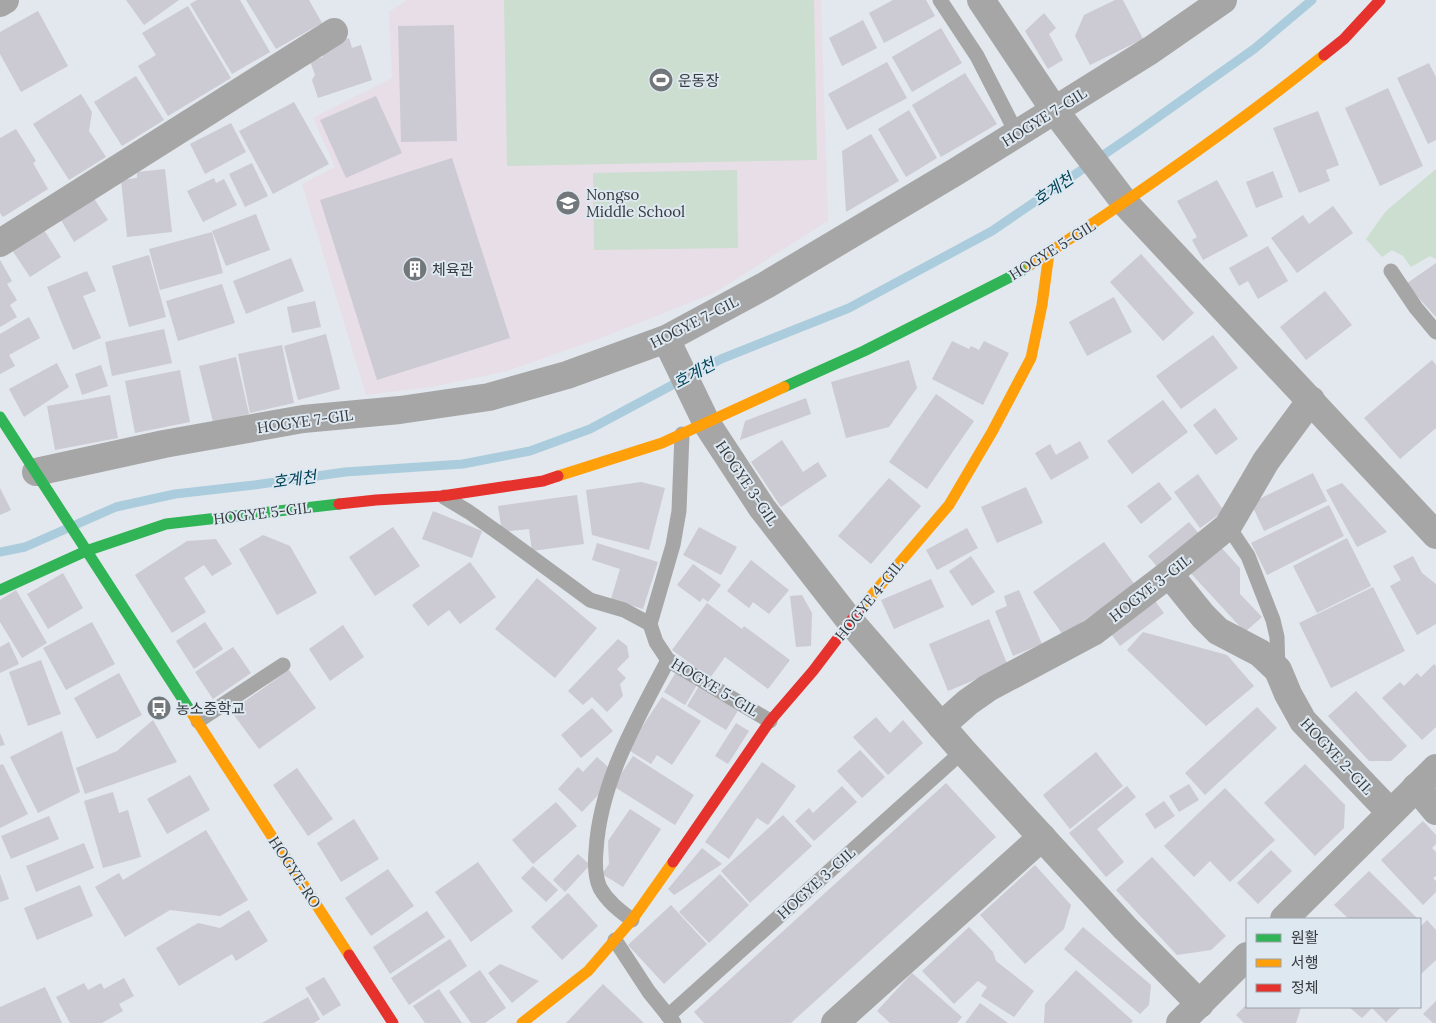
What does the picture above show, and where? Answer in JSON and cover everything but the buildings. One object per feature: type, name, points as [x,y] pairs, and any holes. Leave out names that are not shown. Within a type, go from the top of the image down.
[{"type":"street","points":[[0,3],[5,0]]},
{"type":"street","points":[[981,0],[1055,111],[1125,203],[1436,535]]},
{"type":"street","name":"HOGYE 7-GIL","points":[[36,472],[164,444],[303,419],[400,410],[489,397],[670,348],[766,285],[1055,111],[1151,50],[1223,0]]},
{"type":"street","name":"HOGYE 5-GIL","points":[[0,590],[86,551],[166,524],[376,500],[442,496],[543,481],[662,443],[707,424],[864,351],[1020,272],[1125,203],[1290,83],[1344,39],[1380,0]]},
{"type":"street","points":[[0,243],[334,32]]},
{"type":"street","name":"HOGYE 4-GIL","points":[[522,1023],[588,971],[632,920],[686,845],[770,721],[813,671],[850,621],[898,562],[949,505],[992,432],[1031,358],[1042,305],[1049,253]]},
{"type":"street","name":"HOGYE 3-GIL","points":[[670,348],[707,424],[762,508],[850,621],[963,751],[1125,928],[1200,1004]]},
{"type":"street","name":"HOGYE 3-GIL","points":[[941,726],[968,702],[988,688],[1093,632],[1228,526],[1266,460],[1311,400]]},
{"type":"street","points":[[0,417],[36,472]]},
{"type":"street","name":"HOGYE-RO","points":[[36,472],[392,1023]]},
{"type":"street","name":"HOGYE 2-GIL","points":[[1169,574],[1203,616],[1218,630],[1260,653],[1278,670],[1288,694],[1303,721],[1390,812]]},
{"type":"street","points":[[1285,918],[1436,768]]},
{"type":"street","points":[[1416,787],[1436,811]]},
{"type":"street","points":[[834,1023],[1042,837]]},
{"type":"street","points":[[1180,1023],[1246,957]]},
{"type":"lane","points":[[940,0],[977,56],[1017,134]]},
{"type":"lane","points":[[1391,271],[1416,308],[1436,332]]},
{"type":"lane","points":[[442,496],[508,539],[590,600],[624,610],[650,624],[673,545],[679,511],[682,434]]},
{"type":"lane","name":"HOGYE 2-GIL","points":[[1228,526],[1248,556],[1273,620],[1277,637],[1278,670]]},
{"type":"lane","name":"HOGYE 5-GIL","points":[[650,624],[656,642],[668,660],[770,721]]},
{"type":"lane","points":[[632,920],[609,902],[599,886],[595,864],[597,834],[607,793],[627,738],[668,660]]},
{"type":"lane","points":[[198,722],[284,665]]},
{"type":"lane","name":"HOGYE 3-GIL","points":[[615,940],[649,992],[671,1019],[963,751]]},
{"type":"shaded area","name":"Nongso Middle School","points":[[407,0],[821,0],[828,221],[714,293],[606,336],[507,371],[432,387],[366,395],[302,184],[335,167],[313,118],[392,78],[389,12]]},
{"type":"green space","name":"운동장","points":[[504,0],[814,0],[817,160],[507,166]]},
{"type":"green space","points":[[1436,169],[1436,259],[1430,256],[1411,267],[1403,256],[1392,250],[1382,257],[1366,239],[1386,211]]},
{"type":"green space","points":[[737,170],[738,248],[594,250],[593,173]]},
{"type":"waterway","name":"호계천","points":[[0,552],[25,547],[116,507],[175,494],[345,472],[463,464],[530,451],[590,429],[721,359],[849,308],[992,231],[1254,49],[1312,0]]},
{"type":"traffic: fast","points":[[784,387],[864,351],[1020,272],[1030,265]]},
{"type":"traffic: fast","points":[[0,417],[191,712]]},
{"type":"traffic: fast","points":[[0,590],[86,551],[166,524],[339,504]]},
{"type":"traffic: slow","points":[[1030,265],[1180,164],[1253,111],[1324,55]]},
{"type":"traffic: slow","points":[[860,609],[949,505],[992,432],[1031,358],[1042,305],[1049,253]]},
{"type":"traffic: slow","points":[[558,476],[662,443],[784,387]]},
{"type":"traffic: slow","points":[[191,712],[349,955]]},
{"type":"traffic: slow","points":[[522,1023],[588,971],[632,920],[673,862]]},
{"type":"traffic: jam","points":[[1324,55],[1344,39],[1380,0]]},
{"type":"traffic: jam","points":[[339,504],[442,496],[543,481],[558,476]]},
{"type":"traffic: jam","points":[[673,862],[770,721],[813,671],[860,609]]},
{"type":"traffic: jam","points":[[349,955],[393,1023]]},
{"type":"place","name":"운동장","points":[[661,80]]},
{"type":"place","name":"Nongso Middle School","points":[[568,203]]},
{"type":"place","name":"체육관","points":[[415,269]]},
{"type":"place","name":"농소중학교","points":[[159,708]]}]
